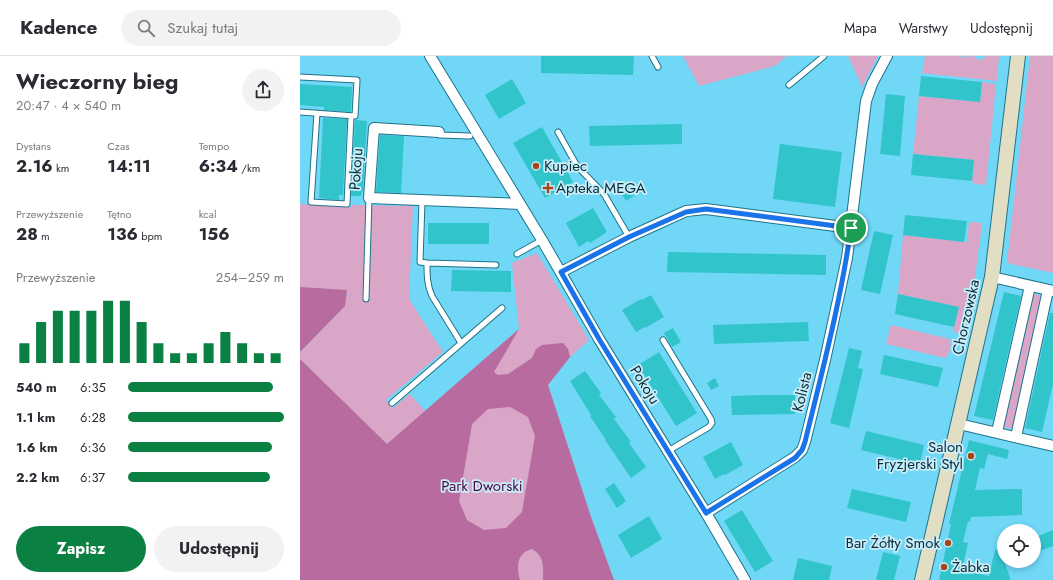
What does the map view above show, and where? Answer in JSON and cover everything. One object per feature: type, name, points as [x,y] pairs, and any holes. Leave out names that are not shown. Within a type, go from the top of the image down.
[{"type":"street","name":"Pokoju","points":[[430,56],[745,580]]},
{"type":"street","name":"Kolista","points":[[706,513],[795,458],[802,450],[825,360],[847,258],[864,112],[872,84],[887,56]]},
{"type":"street","name":"Chorzowska","points":[[922,580],[992,277],[1018,56]]},
{"type":"street","name":"Pokoju","points":[[439,132],[374,128],[369,198],[520,204]]},
{"type":"street","points":[[561,272],[629,237],[686,212],[695,210],[706,209],[851,228]]},
{"type":"street","points":[[992,277],[1051,290],[1016,437]]},
{"type":"street","points":[[997,432],[1030,286]]},
{"type":"street","points":[[959,424],[1053,446]]},
{"type":"lane","points":[[652,56],[658,67]]},
{"type":"lane","points":[[789,85],[824,56]]},
{"type":"lane","points":[[300,77],[357,80],[355,116],[300,112]]},
{"type":"lane","points":[[317,113],[312,202],[347,204],[351,116]]},
{"type":"lane","points":[[439,132],[439,135],[470,136]]},
{"type":"lane","points":[[558,132],[577,166],[604,194],[629,237]]},
{"type":"lane","points":[[366,299],[369,198]]},
{"type":"lane","points":[[422,201],[420,262],[496,265]]},
{"type":"lane","points":[[517,254],[542,240]]},
{"type":"lane","points":[[427,263],[428,283],[432,296],[461,343]]},
{"type":"lane","points":[[392,403],[502,308]]},
{"type":"lane","points":[[662,340],[711,419],[712,423],[709,427],[668,451]]},
{"type":"green space","points":[[683,56],[787,56],[775,66],[699,86]]},
{"type":"green space","points":[[848,56],[878,56],[862,87]]},
{"type":"green space","points":[[925,56],[974,56],[978,60],[983,59],[986,56],[999,56],[997,81],[922,73]]},
{"type":"green space","points":[[1030,56],[1053,56],[1053,273],[1007,263]]},
{"type":"green space","points":[[982,82],[996,84],[986,185],[975,184],[972,181],[974,160],[913,154],[919,96],[980,102]]},
{"type":"green space","name":"Park Dworski","points":[[300,204],[351,207],[352,205],[413,206],[409,299],[443,352],[386,400],[393,408],[410,394],[425,411],[519,329],[512,263],[537,253],[589,340],[570,357],[548,385],[591,517],[614,580],[300,580],[300,540],[387,445],[300,359],[300,352],[345,306],[347,291],[300,287]]},
{"type":"green space","points":[[969,222],[982,223],[975,277],[962,337],[953,330],[958,307],[898,294],[903,235],[967,242]]},
{"type":"green space","points":[[1034,294],[1044,297],[1014,429],[1003,427]]},
{"type":"green space","points":[[891,325],[950,339],[951,347],[949,352],[945,358],[886,344]]},
{"type":"shaded area","points":[[300,287],[347,290],[345,306],[300,352]]},
{"type":"shaded area","name":"Park Dworski","points":[[519,329],[494,372],[498,375],[508,374],[532,358],[536,349],[542,345],[563,343],[568,349],[570,357],[548,385],[591,517],[614,580],[543,580],[543,566],[541,559],[532,549],[523,554],[519,561],[518,570],[520,580],[300,580],[300,359],[387,444]],"holes":[[[510,407],[528,417],[535,436],[522,512],[506,528],[484,530],[467,520],[459,501],[472,424],[488,409]]]},
{"type":"building","points":[[541,56],[634,56],[633,75],[541,73]]},
{"type":"building","points":[[921,76],[982,82],[980,102],[919,96]]},
{"type":"building","points":[[512,79],[526,103],[499,119],[485,95]]},
{"type":"building","points":[[300,84],[352,87],[351,112],[324,110],[324,107],[300,105]]},
{"type":"building","points":[[886,94],[905,96],[900,156],[880,154]]},
{"type":"building","points":[[323,118],[347,119],[343,195],[339,195],[339,200],[319,198]]},
{"type":"building","points":[[355,120],[367,121],[363,191],[361,196],[351,196]]},
{"type":"building","points":[[682,124],[682,144],[590,146],[589,126]]},
{"type":"building","points":[[542,127],[573,182],[545,198],[513,143]]},
{"type":"building","points":[[380,135],[404,136],[401,193],[376,192]]},
{"type":"building","points":[[780,144],[842,152],[835,207],[773,199]]},
{"type":"building","points":[[913,154],[974,160],[972,181],[911,175]]},
{"type":"building","points":[[629,188],[634,196],[626,201],[621,193]]},
{"type":"building","points":[[593,208],[607,232],[590,243],[588,241],[579,247],[566,223]]},
{"type":"building","points":[[905,215],[967,221],[964,242],[903,235]]},
{"type":"building","points":[[428,223],[489,223],[489,244],[428,244]]},
{"type":"building","points":[[874,231],[893,235],[880,294],[861,290]]},
{"type":"building","points":[[668,252],[826,255],[826,275],[667,272]]},
{"type":"building","points":[[452,270],[511,271],[511,292],[451,291]]},
{"type":"building","points":[[1004,292],[1021,296],[993,420],[974,416]]},
{"type":"building","points":[[898,294],[959,307],[954,327],[895,314]]},
{"type":"building","points":[[651,295],[664,317],[636,332],[622,310]]},
{"type":"building","points":[[1050,313],[1053,313],[1053,384],[1042,432],[1025,428]]},
{"type":"building","points":[[808,322],[809,341],[714,344],[713,325]]},
{"type":"building","points":[[673,328],[681,342],[672,347],[664,333]]},
{"type":"building","points":[[849,348],[862,351],[858,368],[863,369],[849,428],[830,423]]},
{"type":"building","points":[[659,352],[697,413],[676,426],[638,365]]},
{"type":"building","points":[[884,355],[943,368],[938,387],[880,374]]},
{"type":"building","points":[[585,371],[601,393],[599,395],[616,417],[614,419],[631,442],[629,443],[646,467],[631,478],[605,440],[570,381]]},
{"type":"building","points":[[715,378],[719,386],[711,390],[707,383]]},
{"type":"building","points":[[795,395],[795,414],[732,415],[731,396]]},
{"type":"building","points":[[866,431],[924,445],[920,464],[861,450]]},
{"type":"building","points":[[969,440],[1009,450],[1007,459],[988,454],[984,469],[980,468],[975,490],[1022,489],[1022,515],[971,517],[970,522],[968,521],[963,542],[968,543],[962,570],[989,576],[995,550],[997,549],[997,568],[1007,568],[1011,580],[939,580],[951,525],[949,524]]},
{"type":"building","points":[[731,442],[743,465],[715,479],[703,457]]},
{"type":"building","points":[[614,483],[626,501],[617,508],[605,489]]},
{"type":"building","points":[[852,489],[911,502],[906,522],[847,508]]},
{"type":"building","points":[[742,510],[773,561],[755,572],[724,521]]},
{"type":"building","points":[[649,516],[662,539],[631,558],[618,535]]},
{"type":"building","points":[[1053,530],[1053,546],[1041,550],[1041,535]]},
{"type":"building","points":[[883,552],[900,556],[894,580],[876,580]]},
{"type":"building","points":[[798,558],[832,566],[829,580],[793,580]]},
{"type":"place","name":"Kupiec","points":[[536,166]]},
{"type":"place","name":"Apteka MEGA","points":[[548,188]]},
{"type":"place","name":"Salon Fryzjerski Styl","points":[[971,456]]},
{"type":"place","name":"Bar Żółty Smok","points":[[948,543]]},
{"type":"place","name":"Żabka","points":[[944,567]]},
{"type":"route","points":[[706,209],[851,228],[847,258],[825,360],[802,450],[795,458],[706,513],[599,339],[561,272],[629,237],[686,212],[695,210],[706,209]]}]
